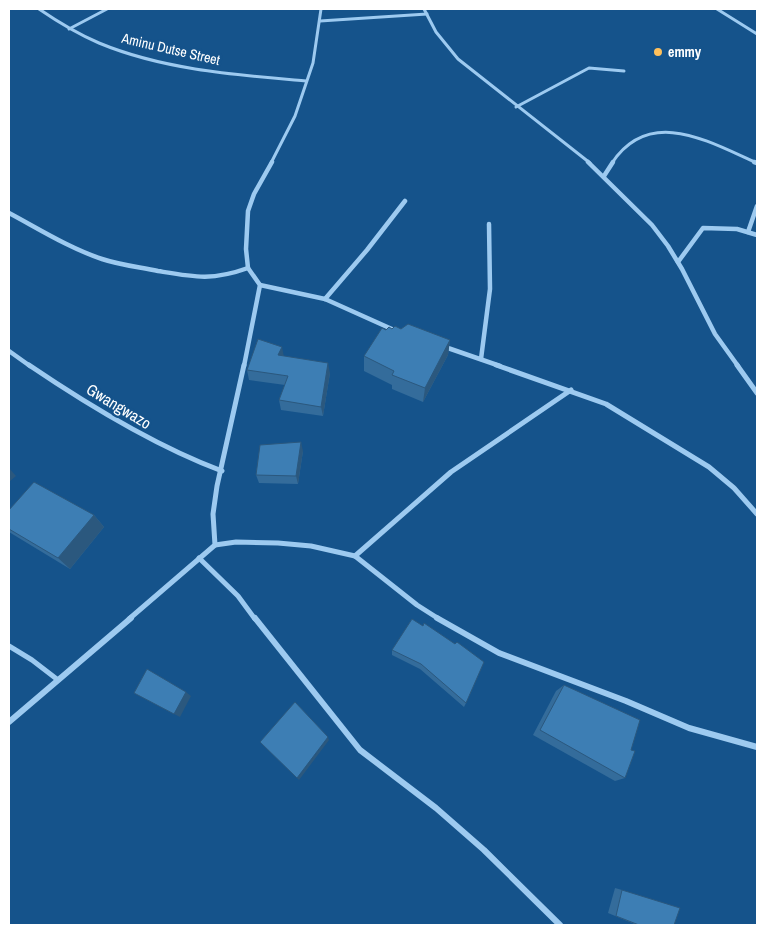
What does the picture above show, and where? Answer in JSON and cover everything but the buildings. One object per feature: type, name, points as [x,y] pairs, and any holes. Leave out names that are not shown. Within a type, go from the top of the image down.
[{"type":"street","name":"Aminu Dutse Street","points":[[39,9],[69,29],[103,44],[155,60],[211,71],[306,81]]},
{"type":"street","points":[[69,29],[107,9]]},
{"type":"street","points":[[321,9],[314,63],[295,116],[254,194],[248,211],[246,249],[248,268],[260,285],[325,299],[398,331]]},
{"type":"street","points":[[424,9],[447,47],[458,59],[604,176],[652,225],[678,262],[715,334],[757,393]]},
{"type":"street","points":[[717,9],[757,34]]},
{"type":"street","points":[[320,21],[426,14]]},
{"type":"street","points":[[516,107],[589,68],[624,70]]},
{"type":"street","points":[[604,176],[631,140],[642,135],[660,131],[686,136],[757,163]]},
{"type":"street","points":[[325,299],[367,250],[405,201]]},
{"type":"street","points":[[748,232],[757,206]]},
{"type":"street","points":[[9,213],[72,246],[102,259],[127,265],[197,278],[231,274],[248,268]]},
{"type":"street","points":[[481,359],[490,289],[489,224]]},
{"type":"street","points":[[678,262],[703,228],[721,228],[757,235]]},
{"type":"street","points":[[215,545],[213,514],[216,486],[222,471],[260,285]]},
{"type":"street","points":[[436,344],[571,390],[606,404],[702,462],[734,488],[757,514]]},
{"type":"street","name":"Gwangwazo","points":[[9,351],[33,369],[160,445],[193,461],[222,471]]},
{"type":"street","points":[[355,556],[450,472],[571,390]]},
{"type":"street","points":[[9,722],[215,545],[236,542],[278,543],[311,546],[355,556],[417,605],[461,633],[499,652],[626,701],[689,728],[757,747]]},
{"type":"street","points":[[200,558],[238,596],[297,673],[360,750],[450,820],[484,850],[560,925]]},
{"type":"lane","points":[[9,646],[32,660],[58,680]]},
{"type":"place","name":"emmy","points":[[658,52]]}]
